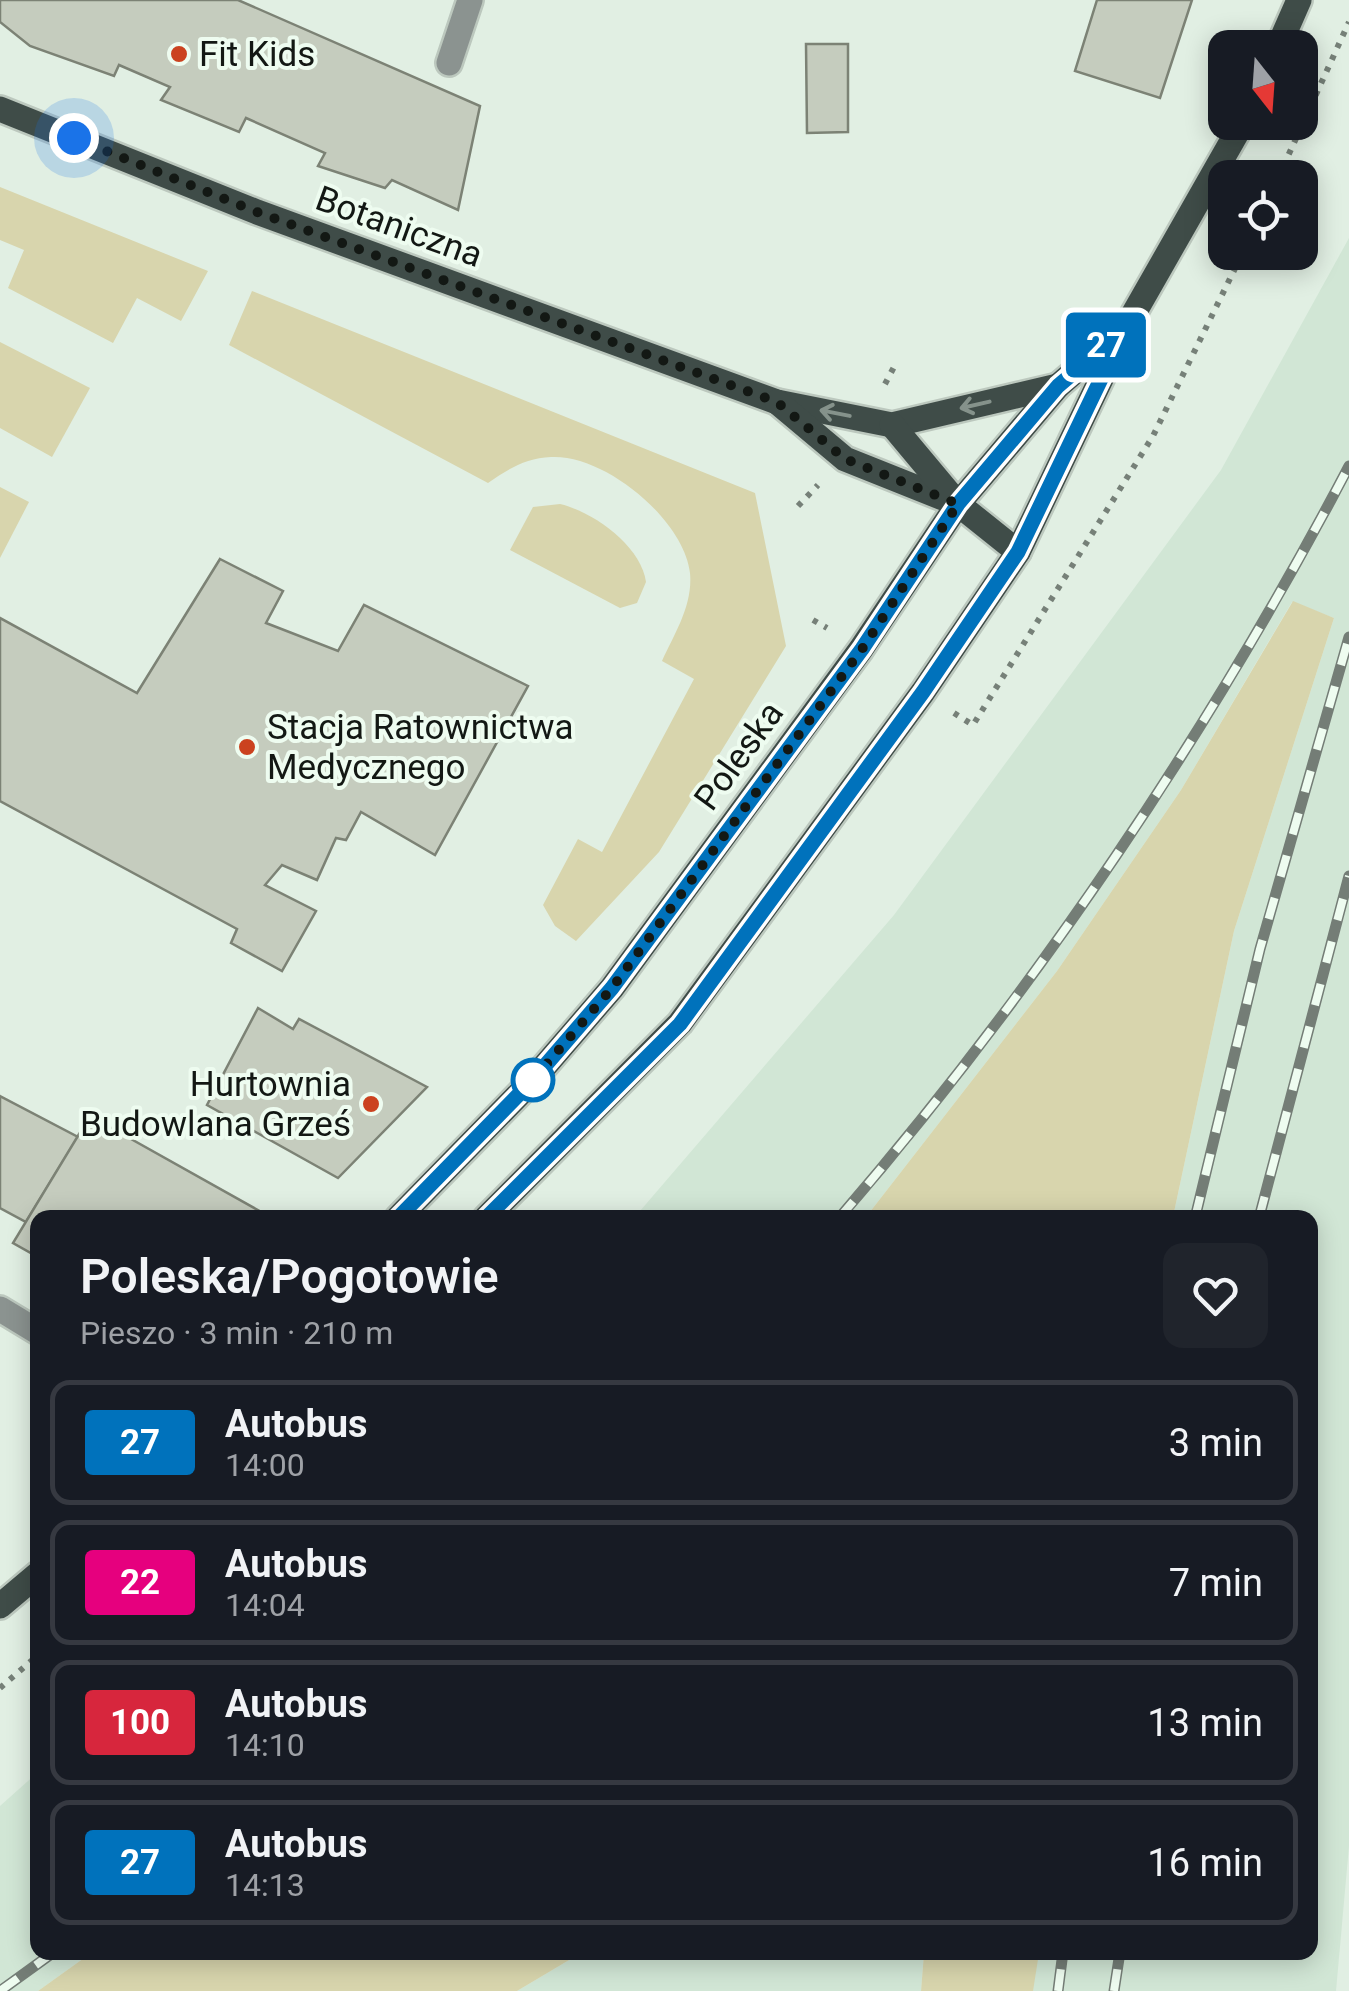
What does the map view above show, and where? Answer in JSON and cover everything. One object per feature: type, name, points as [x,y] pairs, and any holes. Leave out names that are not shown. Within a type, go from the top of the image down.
[{"type":"main road","points":[[1286,30],[1300,0]]},
{"type":"main road","name":"Botaniczna","points":[[0,109],[257,212],[777,402],[892,425],[1058,386]]},
{"type":"main road","name":"Poleska","points":[[494,1210],[680,1024],[923,692],[1018,552],[1125,329],[1233,140]]},
{"type":"main road","name":"Poleska","points":[[406,1210],[531,1082],[612,988],[862,649],[958,504],[1058,386],[1125,329]]},
{"type":"main road","name":"Botaniczna","points":[[777,402],[845,459],[958,504]]},
{"type":"main road","name":"Botaniczna","points":[[892,425],[958,504],[1018,552]]},
{"type":"main road","points":[[0,1606],[30,1581]]},
{"type":"lane","points":[[449,63],[470,0]]},
{"type":"lane","points":[[0,1309],[30,1327]]},
{"type":"path","points":[[1286,160],[1349,22]]},
{"type":"path","points":[[973,726],[1152,436],[1235,270]]},
{"type":"path","points":[[0,1688],[30,1662]]},
{"type":"shaded area","points":[[0,187],[208,271],[181,321],[137,298],[113,343],[8,288],[24,250],[0,240]]},
{"type":"shaded area","points":[[1349,238],[1349,1846],[1336,1991],[927,1991],[926,1960],[1318,1960],[1318,1210],[1174,1210],[1234,931],[1334,618],[1292,602],[1181,790],[1057,971],[871,1210],[641,1210],[894,915],[1221,470]]},
{"type":"shaded area","points":[[252,291],[755,493],[786,646],[659,852],[576,941],[555,926],[543,905],[578,839],[602,852],[694,679],[662,661],[689,596],[690,573],[685,553],[658,512],[639,494],[595,466],[572,459],[542,458],[518,465],[488,483],[229,345]]},
{"type":"shaded area","points":[[0,342],[90,388],[52,457],[0,428]]},
{"type":"shaded area","points":[[0,487],[29,502],[0,558]]},
{"type":"shaded area","points":[[560,504],[587,514],[626,544],[646,582],[637,603],[620,608],[510,550],[533,507]]},
{"type":"shaded area","points":[[1293,601],[1334,618],[1234,931],[1174,1210],[871,1210],[1057,971],[1181,790]]},
{"type":"shaded area","points":[[30,1779],[30,1960],[81,1960],[38,1991],[0,1991],[0,1806]]},
{"type":"shaded area","points":[[81,1960],[569,1960],[517,1991],[38,1991]]},
{"type":"shaded area","points":[[569,1960],[923,1960],[921,1991],[517,1991]]},
{"type":"shaded area","points":[[923,1960],[1038,1960],[1033,1991],[921,1991]]},
{"type":"building","points":[[0,0],[238,0],[480,106],[458,210],[392,180],[385,188],[318,166],[325,153],[246,118],[239,132],[161,100],[170,87],[119,65],[114,76],[30,46],[0,22]]},
{"type":"building","points":[[1097,0],[1192,0],[1160,98],[1075,71]]},
{"type":"building","points":[[806,44],[848,44],[848,132],[807,133]]},
{"type":"building","name":"Stacja Ratownictwa Medycznego","points":[[220,559],[283,591],[266,623],[338,651],[364,605],[528,686],[435,855],[361,812],[346,840],[336,838],[317,880],[282,865],[265,885],[316,911],[282,971],[231,943],[237,929],[0,801],[0,618],[137,693]]},
{"type":"building","points":[[258,1008],[293,1029],[299,1019],[427,1087],[338,1178],[207,1105]]},
{"type":"building","points":[[0,1096],[78,1137],[26,1222],[0,1208]]},
{"type":"building","points":[[90,1116],[258,1210],[33,1210]]},
{"type":"building","points":[[30,1215],[30,1253],[13,1243]]},
{"type":"railway","points":[[846,1210],[982,1042],[1115,857],[1238,664],[1349,466]]},
{"type":"railway","points":[[1197,1210],[1260,949],[1349,637]]},
{"type":"railway","points":[[1261,1210],[1349,876]]},
{"type":"railway","points":[[0,1991],[43,1960]]},
{"type":"railway","points":[[1058,1991],[1062,1960]]},
{"type":"railway","points":[[1114,1991],[1119,1960]]},
{"type":"bus line","name":"27","points":[[406,1210],[531,1082],[612,988],[862,649],[958,504],[1058,386],[1125,329],[1018,552],[923,692],[680,1024],[495,1210]]},
{"type":"place","name":"Fit Kids","points":[[179,54]]},
{"type":"place","name":"Stacja Ratownictwa Medycznego","points":[[247,747]]},
{"type":"place","name":"Hurtownia Budowlana Grześ","points":[[371,1104]]},
{"type":"route","points":[[74,138],[257,212],[777,402],[845,459],[958,504],[862,649],[612,988],[533,1080]]}]
